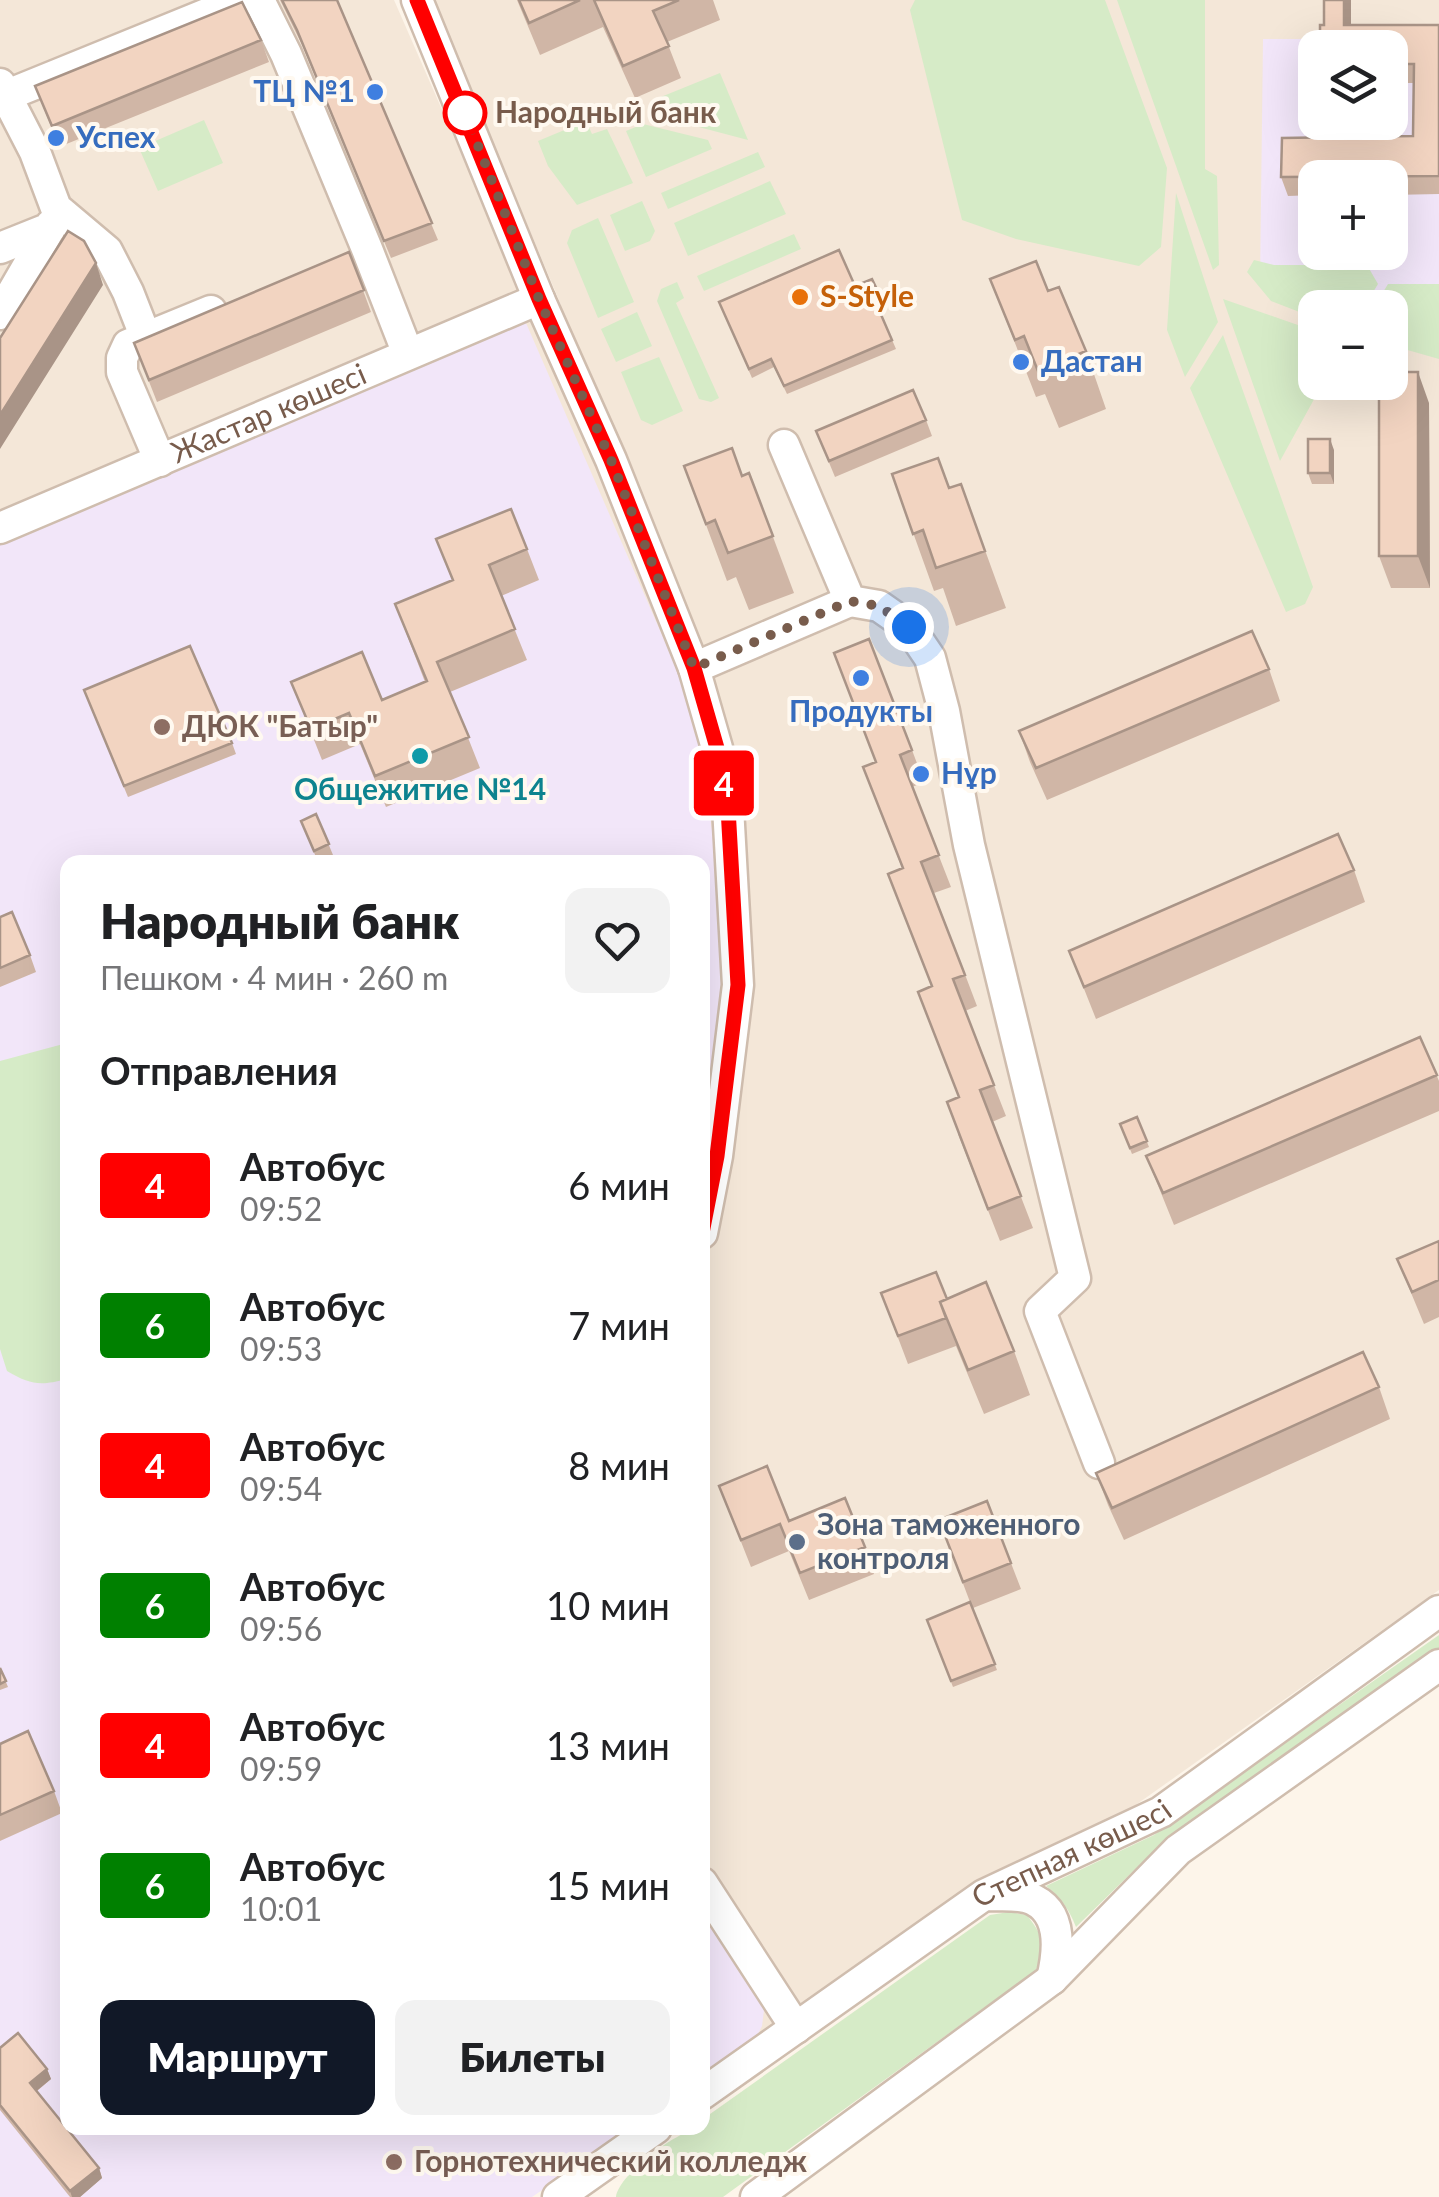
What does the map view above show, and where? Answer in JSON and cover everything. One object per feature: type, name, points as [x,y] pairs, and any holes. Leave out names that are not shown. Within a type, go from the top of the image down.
[{"type":"street","points":[[146,338],[107,251],[53,218],[34,152],[3,90],[240,0]]},
{"type":"street","points":[[259,0],[286,54],[358,252],[408,354]]},
{"type":"street","points":[[428,4],[539,299],[611,460],[694,668],[717,748],[728,808],[738,985],[710,1192]]},
{"type":"street","points":[[0,248],[53,218]]},
{"type":"street","points":[[0,314],[53,218]]},
{"type":"street","points":[[160,461],[122,372],[122,358],[128,345],[244,298]]},
{"type":"street","name":"Жастар көшесі","points":[[0,528],[539,299]]},
{"type":"street","points":[[784,445],[850,601]]},
{"type":"street","points":[[694,668],[850,601],[879,606],[894,616],[909,627],[930,658],[944,710],[969,845],[1075,1278],[1040,1311],[1099,1464]]},
{"type":"street","name":"Степная көшесі","points":[[710,2088],[984,1895],[1161,1812],[1439,1611]]},
{"type":"street","name":"Степная көшесі","points":[[756,2197],[1052,1979],[1178,1850],[1439,1665]]},
{"type":"street","points":[[710,1895],[796,2028]]},
{"type":"street","points":[[984,1895],[1034,1900],[1048,1912],[1058,1935],[1052,1979]]},
{"type":"street","points":[[558,2197],[646,2135]]},
{"type":"street","points":[[598,2197],[614,2157]]},
{"type":"shaded area","points":[[0,0],[394,0],[524,297],[0,516]]},
{"type":"shaded area","points":[[433,0],[1439,0],[1439,1590],[1130,1809],[984,1878],[710,2075],[710,855],[60,855],[60,2135],[115,2135],[532,2197],[0,2197],[0,542],[561,305]]},
{"type":"shaded area","points":[[1263,39],[1298,39],[1298,140],[1408,140],[1408,39],[1439,39],[1439,355],[1408,325],[1408,290],[1298,290],[1298,300],[1260,283]]},
{"type":"shaded area","points":[[526,323],[689,697],[699,731],[722,907],[718,1066],[710,1110],[710,855],[60,855],[60,2135],[623,2135],[532,2197],[0,2197],[0,545]]},
{"type":"shaded area","points":[[710,1920],[759,1991],[764,2010],[762,2026],[752,2046],[710,2075]]},
{"type":"green space","points":[[915,0],[1105,0],[1167,168],[1161,247],[1139,266],[1016,239],[962,220],[910,10]]},
{"type":"green space","points":[[1117,0],[1205,0],[1205,169],[1217,176],[1219,265],[1213,270]]},
{"type":"green space","points":[[720,73],[748,140],[657,116],[651,101]]},
{"type":"green space","points":[[204,120],[223,163],[158,191],[139,148]]},
{"type":"green space","points":[[586,121],[592,134],[607,129],[633,183],[577,205],[548,166],[538,141]]},
{"type":"green space","points":[[643,124],[708,140],[712,149],[646,177],[626,131]]},
{"type":"green space","points":[[758,152],[765,167],[668,209],[661,193]]},
{"type":"green space","points":[[770,181],[786,214],[688,256],[674,223]]},
{"type":"green space","points":[[1176,193],[1218,322],[1185,377],[1167,330]]},
{"type":"green space","points":[[642,201],[655,231],[650,241],[625,251],[610,215]]},
{"type":"green space","points":[[598,218],[634,302],[598,318],[567,243],[572,230]]},
{"type":"green space","points":[[794,234],[801,249],[704,291],[697,276]]},
{"type":"green space","points":[[1254,260],[1298,265],[1298,270],[1370,270],[1378,284],[1374,290],[1298,290],[1298,311],[1271,301],[1247,272]]},
{"type":"green space","points":[[677,282],[684,298],[676,303],[719,398],[711,402],[699,399],[657,301],[661,289]]},
{"type":"green space","points":[[1388,284],[1439,284],[1439,359],[1408,350],[1408,290],[1384,290]]},
{"type":"green space","points":[[1223,299],[1298,325],[1298,400],[1314,400],[1280,461]]},
{"type":"green space","points":[[637,312],[652,346],[616,362],[601,329]]},
{"type":"green space","points":[[1223,335],[1313,587],[1305,604],[1286,612],[1190,388]]},
{"type":"green space","points":[[659,357],[683,411],[652,425],[641,420],[621,372]]},
{"type":"green space","points":[[60,1045],[60,1381],[50,1383],[36,1383],[7,1371],[0,1349],[0,1061]]},
{"type":"green space","points":[[1439,1635],[1439,1648],[1162,1843],[1076,1927],[1064,1904],[1046,1886],[1154,1835]]},
{"type":"green space","points":[[990,1915],[1027,1915],[1040,1936],[1042,1948],[1035,1971],[723,2197],[616,2197],[628,2177],[652,2154],[682,2135],[710,2135],[710,2114]]},
{"type":"building","points":[[282,0],[337,0],[432,223],[384,241]]},
{"type":"building","points":[[519,0],[580,0],[529,23]]},
{"type":"building","points":[[594,0],[679,0],[653,11],[669,46],[623,66]]},
{"type":"building","points":[[1324,0],[1344,0],[1344,25],[1439,25],[1439,176],[1408,176],[1408,160],[1298,160],[1298,177],[1281,177],[1282,138],[1408,140],[1408,136],[1413,136],[1414,64],[1408,64],[1408,30],[1320,30],[1320,25],[1324,25]]},
{"type":"building","points":[[242,2],[261,40],[52,126],[35,86]]},
{"type":"building","points":[[68,231],[84,241],[96,263],[0,415],[0,338]]},
{"type":"building","points":[[839,250],[855,286],[872,279],[882,300],[876,303],[892,340],[784,386],[771,359],[749,369],[719,302]]},
{"type":"building","points":[[349,252],[364,290],[149,380],[134,343]]},
{"type":"building","points":[[1036,261],[1048,291],[1059,287],[1086,351],[1038,371],[1024,336],[1015,340],[990,279]]},
{"type":"building","points":[[1408,372],[1418,372],[1418,556],[1379,556],[1379,400],[1408,400]]},
{"type":"building","points":[[913,390],[926,420],[829,461],[816,431]]},
{"type":"building","points":[[1308,439],[1330,439],[1330,473],[1308,473]]},
{"type":"building","points":[[732,448],[742,476],[749,473],[773,536],[728,553],[715,520],[706,524],[684,466]]},
{"type":"building","points":[[938,458],[949,488],[961,484],[985,551],[936,568],[923,530],[913,534],[892,474]]},
{"type":"building","points":[[511,509],[527,549],[489,565],[515,629],[437,662],[469,737],[375,776],[349,713],[311,729],[291,682],[362,652],[382,700],[427,681],[395,604],[453,580],[436,539]]},
{"type":"building","points":[[1252,631],[1269,669],[1036,768],[1019,731]]},
{"type":"building","points":[[869,639],[912,750],[900,755],[939,855],[921,862],[965,975],[953,979],[994,1085],[980,1090],[1021,1196],[988,1209],[947,1102],[959,1097],[918,992],[932,986],[888,874],[903,868],[863,767],[876,762],[834,653]]},
{"type":"building","name":"ДЮК \"Батыр\"","points":[[190,646],[232,743],[124,786],[84,690]]},
{"type":"building","points":[[316,814],[329,844],[314,851],[301,821]]},
{"type":"building","points":[[1338,834],[1354,870],[1084,987],[1069,951]]},
{"type":"building","points":[[12,912],[30,955],[0,968],[0,917]]},
{"type":"building","points":[[1420,1037],[1437,1075],[1163,1193],[1146,1156]]},
{"type":"building","points":[[1137,1117],[1147,1141],[1130,1148],[1120,1124]]},
{"type":"building","points":[[1439,1241],[1439,1280],[1412,1292],[1397,1259]]},
{"type":"building","points":[[936,1272],[947,1299],[940,1302],[946,1318],[898,1336],[881,1293]]},
{"type":"building","points":[[986,1282],[1014,1351],[968,1370],[940,1302]]},
{"type":"building","points":[[1363,1352],[1379,1387],[1112,1508],[1096,1473]]},
{"type":"building","points":[[767,1466],[789,1521],[845,1498],[865,1547],[800,1573],[780,1524],[741,1540],[719,1486]]},
{"type":"building","points":[[987,1501],[1011,1563],[963,1582],[939,1520]]},
{"type":"building","points":[[970,1602],[995,1664],[951,1681],[927,1620]]},
{"type":"building","points":[[28,1731],[54,1791],[0,1815],[0,1744]]},
{"type":"building","points":[[18,2033],[47,2069],[30,2083],[60,2120],[60,2135],[72,2135],[99,2168],[70,2191],[0,2105],[0,2048]]},
{"type":"bus line","name":"4","points":[[417,0],[539,299],[611,460],[694,668],[717,748],[728,808],[738,985],[710,1192]]},
{"type":"place","name":"ТЦ №1","points":[[375,92]]},
{"type":"place","name":"Народный банк","points":[[465,113]]},
{"type":"place","name":"Успех","points":[[56,138]]},
{"type":"place","name":"S-Style","points":[[800,297]]},
{"type":"place","name":"Дастан","points":[[1021,362]]},
{"type":"place","name":"Продукты","points":[[861,678]]},
{"type":"place","name":"ДЮК \"Батыр\"","points":[[162,727]]},
{"type":"place","name":"Общежитие №14","points":[[420,756]]},
{"type":"place","name":"Нұр","points":[[921,774]]},
{"type":"place","name":"Зона таможенного контроля","points":[[797,1542]]},
{"type":"place","name":"Горнотехнический колледж","points":[[394,2162]]},
{"type":"route","points":[[465,113],[694,668],[850,601],[879,606],[909,627]]}]
